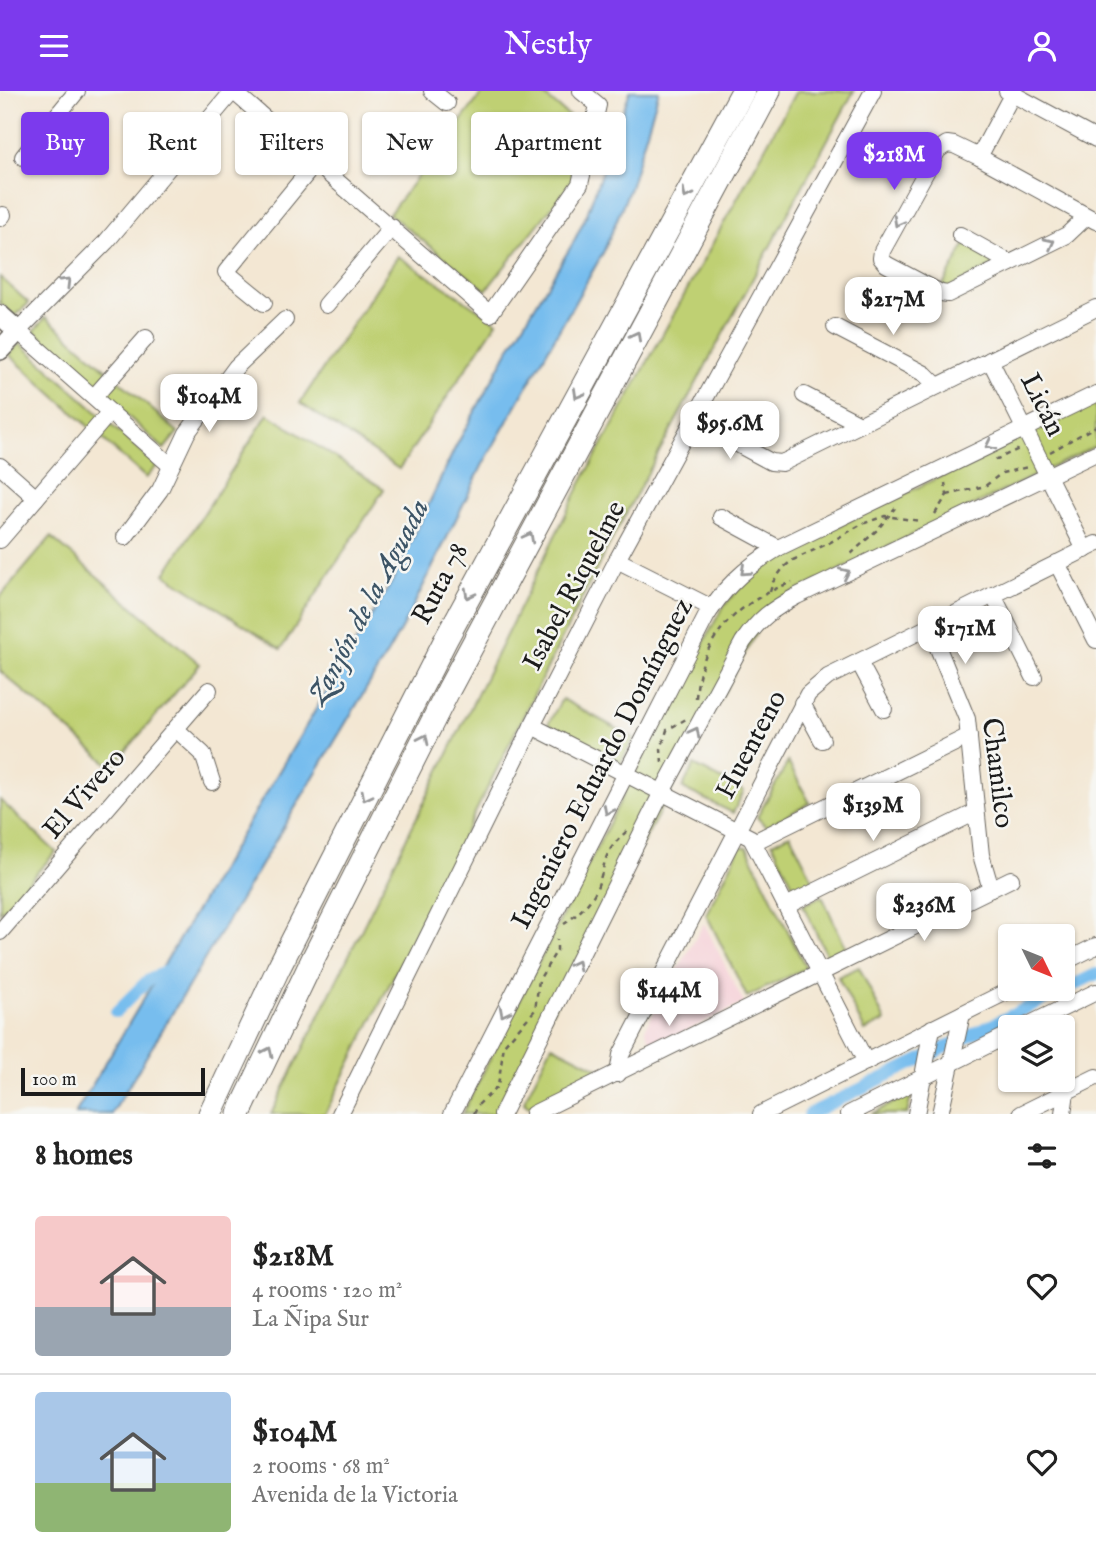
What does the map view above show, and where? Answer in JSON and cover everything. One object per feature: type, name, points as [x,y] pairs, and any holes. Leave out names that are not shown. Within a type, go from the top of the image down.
[{"type":"highway","name":"Ruta 78","points":[[210,1114],[278,969],[452,626],[743,91]]},
{"type":"highway","name":"Ruta 78","points":[[239,1114],[315,955],[449,689],[769,91]]},
{"type":"main road","points":[[0,314],[18,331],[0,351]]},
{"type":"street","points":[[60,112],[77,91]]},
{"type":"street","points":[[170,465],[18,331],[106,241],[233,91],[258,112]]},
{"type":"street","points":[[432,91],[447,103]]},
{"type":"street","points":[[333,175],[490,314],[580,184],[598,105],[581,91]]},
{"type":"street","name":"Isabel Riquelme","points":[[340,1114],[617,560],[873,91]]},
{"type":"street","points":[[979,157],[1011,92],[1096,139]]},
{"type":"street","points":[[944,145],[954,145],[979,157],[1091,219],[1067,235],[945,294],[886,264],[881,258],[882,251],[938,150],[944,145]]},
{"type":"street","points":[[264,303],[226,272],[306,175]]},
{"type":"street","points":[[326,305],[392,227]]},
{"type":"street","points":[[960,235],[1010,263]]},
{"type":"street","points":[[693,420],[771,462],[778,463],[1096,308]]},
{"type":"street","points":[[125,537],[160,490],[187,433],[236,367],[285,320]]},
{"type":"street","points":[[835,327],[925,374],[937,386]]},
{"type":"street","points":[[94,397],[146,338]]},
{"type":"street","name":"Licán","points":[[990,360],[1048,476],[1091,547]]},
{"type":"street","name":"Ingeniero Eduardo Domínguez","points":[[452,1114],[712,608],[747,568],[778,548],[1096,394]]},
{"type":"street","points":[[804,395],[860,424]]},
{"type":"street","points":[[0,540],[110,412]]},
{"type":"street","points":[[502,1114],[662,792],[743,642],[756,623],[775,607],[797,596],[1096,453]]},
{"type":"street","points":[[0,466],[36,498]]},
{"type":"street","points":[[721,517],[778,548]]},
{"type":"street","name":"Huenteno","points":[[618,1074],[624,1051],[802,703],[820,682],[1091,547]]},
{"type":"street","points":[[617,560],[712,608]]},
{"type":"street","points":[[1057,563],[1096,640]]},
{"type":"street","points":[[993,595],[1034,677]]},
{"type":"street","name":"Chamilco","points":[[929,626],[967,719],[981,855],[991,889]]},
{"type":"street","points":[[859,661],[884,709]]},
{"type":"street","name":"El Vivero","points":[[0,932],[209,690]]},
{"type":"street","points":[[802,703],[822,740]]},
{"type":"street","points":[[532,726],[737,830],[754,842],[866,1062]]},
{"type":"street","points":[[176,729],[203,754],[212,782]]},
{"type":"street","points":[[754,842],[969,736]]},
{"type":"street","points":[[786,906],[976,813]]},
{"type":"street","points":[[533,1114],[1011,879]]},
{"type":"street","points":[[1075,956],[1096,946]]},
{"type":"street","points":[[1049,1015],[1096,992]]},
{"type":"street","points":[[761,1114],[866,1062],[961,1020],[998,998]]},
{"type":"street","points":[[940,1114],[961,1020]]},
{"type":"street","points":[[916,1114],[932,1031]]},
{"type":"street","points":[[849,1114],[926,1071],[998,1039]]},
{"type":"street","points":[[1075,1088],[1096,1077]]},
{"type":"street","points":[[1021,1114],[1066,1092]]},
{"type":"street","points":[[1063,1114],[1066,1092]]},
{"type":"path","points":[[1048,453],[1096,426]]},
{"type":"path","points":[[947,495],[985,486],[1002,473],[1032,466]]},
{"type":"path","points":[[770,592],[773,582],[793,560],[862,524],[885,516],[905,520],[929,519],[947,495],[947,487],[939,470]]},
{"type":"path","points":[[563,926],[590,900],[608,849],[633,824]]},
{"type":"path","points":[[474,1114],[478,1105],[498,1086],[504,1045],[535,1010],[539,980],[557,950],[559,932]]},
{"type":"shaded area","points":[[704,923],[744,1003],[653,1047],[645,1029]]},
{"type":"green space","points":[[484,91],[539,91],[564,112],[471,112],[471,175],[577,175],[486,290],[389,214],[419,175],[457,175],[457,126]]},
{"type":"green space","points":[[796,91],[854,91],[603,556],[325,1114],[271,1114],[579,487]]},
{"type":"green space","points":[[966,243],[995,259],[996,264],[947,290],[942,287]]},
{"type":"green space","points":[[398,256],[497,322],[399,469],[300,403]]},
{"type":"green space","points":[[0,277],[29,303],[15,316],[0,303]]},
{"type":"green space","points":[[46,317],[178,432],[164,449],[34,331]]},
{"type":"green space","points":[[20,343],[157,466],[146,478],[9,355]]},
{"type":"green space","points":[[1096,401],[1096,446],[772,603],[497,1114],[462,1114],[631,780],[720,612],[733,595],[778,555]]},
{"type":"green space","points":[[268,414],[384,489],[281,649],[165,574]]},
{"type":"green space","points":[[51,537],[200,664],[112,767],[0,671],[0,597]]},
{"type":"green space","points":[[562,699],[634,738],[620,764],[548,724]]},
{"type":"green space","points":[[788,762],[810,803],[766,827],[757,817]]},
{"type":"green space","points":[[694,765],[744,791],[733,813],[682,788]]},
{"type":"green space","points":[[0,800],[56,852],[0,913]]},
{"type":"green space","points":[[790,834],[814,882],[796,891],[772,843]]},
{"type":"green space","points":[[740,847],[747,847],[806,968],[747,997],[706,914]]},
{"type":"green space","points":[[822,896],[847,950],[828,958],[803,905]]},
{"type":"green space","points":[[859,967],[885,1021],[865,1031],[838,977]]},
{"type":"green space","points":[[552,1045],[607,1073],[529,1107],[524,1103],[525,1099]]},
{"type":"green space","points":[[909,1095],[911,1097],[907,1114],[871,1114]]},
{"type":"water","points":[[630,91],[659,91],[630,188],[604,251],[483,464],[410,613],[112,1114],[75,1114],[394,578],[455,448],[509,349],[573,243],[601,175],[626,175],[626,112],[623,112]]},
{"type":"waterway","points":[[116,1012],[147,981],[172,968]]},
{"type":"waterway","points":[[809,1114],[1096,974]]},
{"type":"water label","name":"Zanjón de la Aguada","points":[[369,602]]}]
